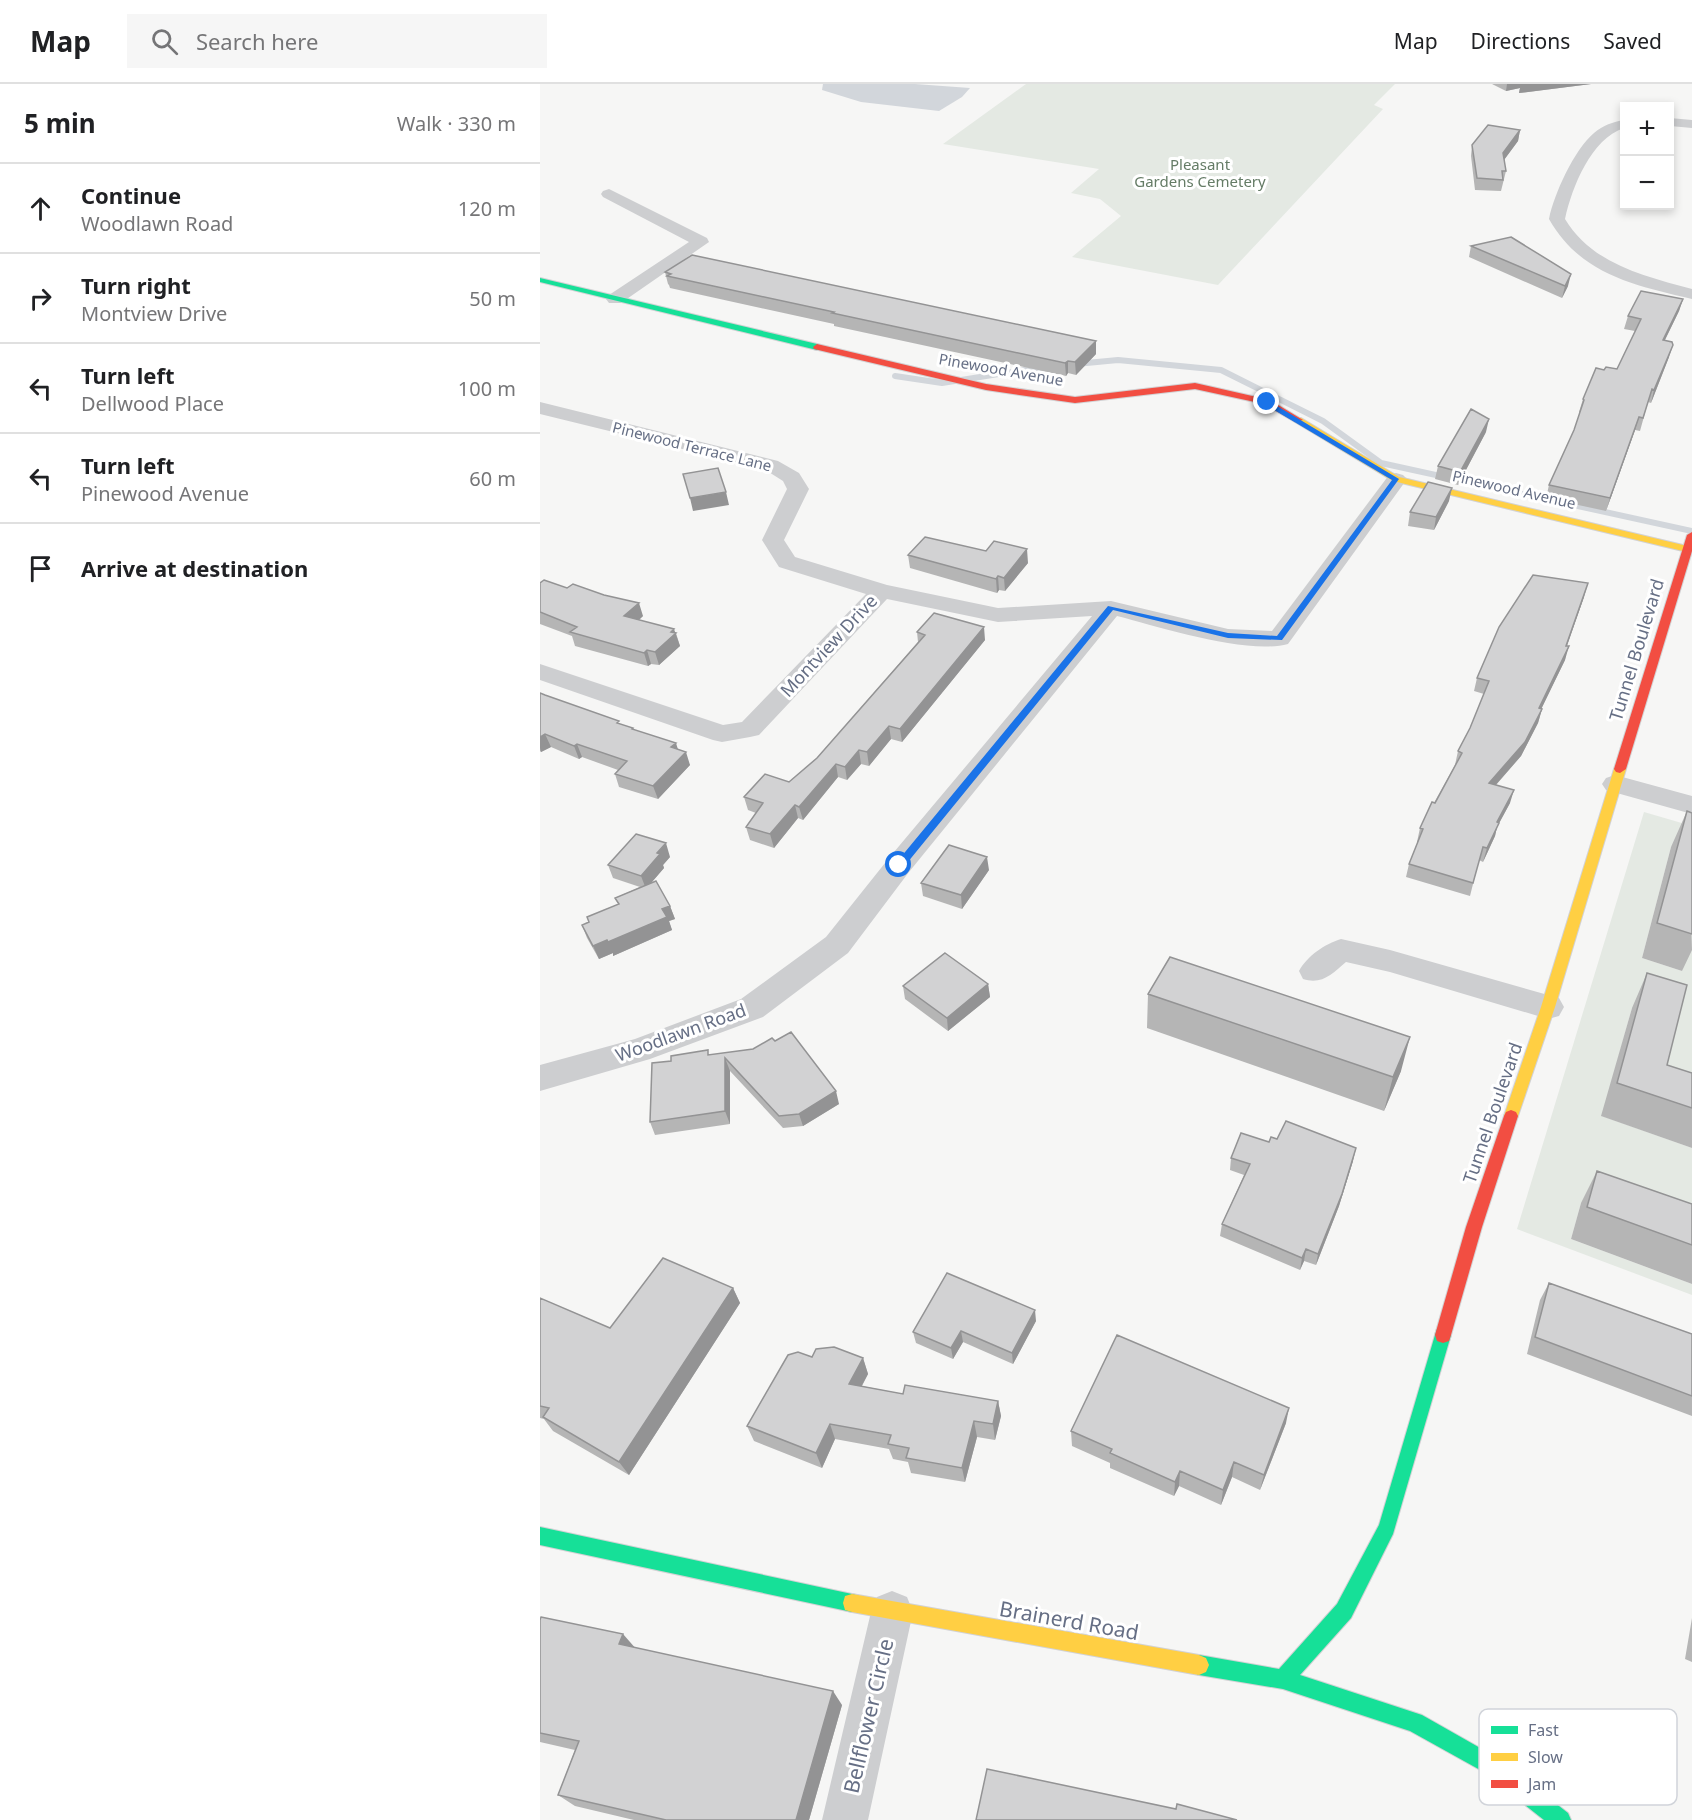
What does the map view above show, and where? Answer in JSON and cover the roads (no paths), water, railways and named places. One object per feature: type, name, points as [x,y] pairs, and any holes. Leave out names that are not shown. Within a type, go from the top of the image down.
[{"type":"street","points":[[1674,122],[1692,124]]},
{"type":"street","points":[[1620,125],[1605,131],[1596,139],[1563,197],[1557,219],[1566,236],[1600,262],[1640,280],[1692,294]]},
{"type":"street","points":[[609,194],[701,242],[615,299]]},
{"type":"street","name":"Pinewood Avenue","points":[[540,280],[986,387],[1075,400],[1195,386],[1267,402],[1396,479],[1687,549]]},
{"type":"street","name":"Pinewood Terrace Lane","points":[[540,408],[771,465],[792,477],[798,489],[772,540],[787,562],[882,591]]},
{"type":"street","name":"Montview Drive","points":[[540,672],[722,734],[750,729],[882,591],[998,615],[1111,608],[1228,636],[1280,639],[1396,479]]},
{"type":"street","name":"Tunnel Boulevard","points":[[1283,1679],[1344,1611],[1388,1528],[1474,1227],[1548,1007],[1692,535]]},
{"type":"street","name":"Woodlawn Road","points":[[540,1078],[639,1050],[752,1008],[837,945],[907,856],[1111,608]]},
{"type":"street","points":[[1616,784],[1692,805]]},
{"type":"street","points":[[1314,971],[1341,950],[1548,1007]]},
{"type":"street","name":"Brainerd Road","points":[[540,1536],[892,1612],[1283,1679],[1415,1722],[1479,1758]]},
{"type":"street","name":"Bellflower Circle","points":[[845,1820],[892,1612]]},
{"type":"street","name":"Brainerd Road","points":[[1541,1805],[1560,1820]]},
{"type":"waterway","points":[[1076,364],[1118,360],[1221,370],[1323,421],[1381,463],[1692,531]]},
{"type":"waterway","points":[[895,376],[942,383],[1044,367]]},
{"type":"park label","name":"Pleasant Gardens Cemetery","points":[[1200,174]]}]
